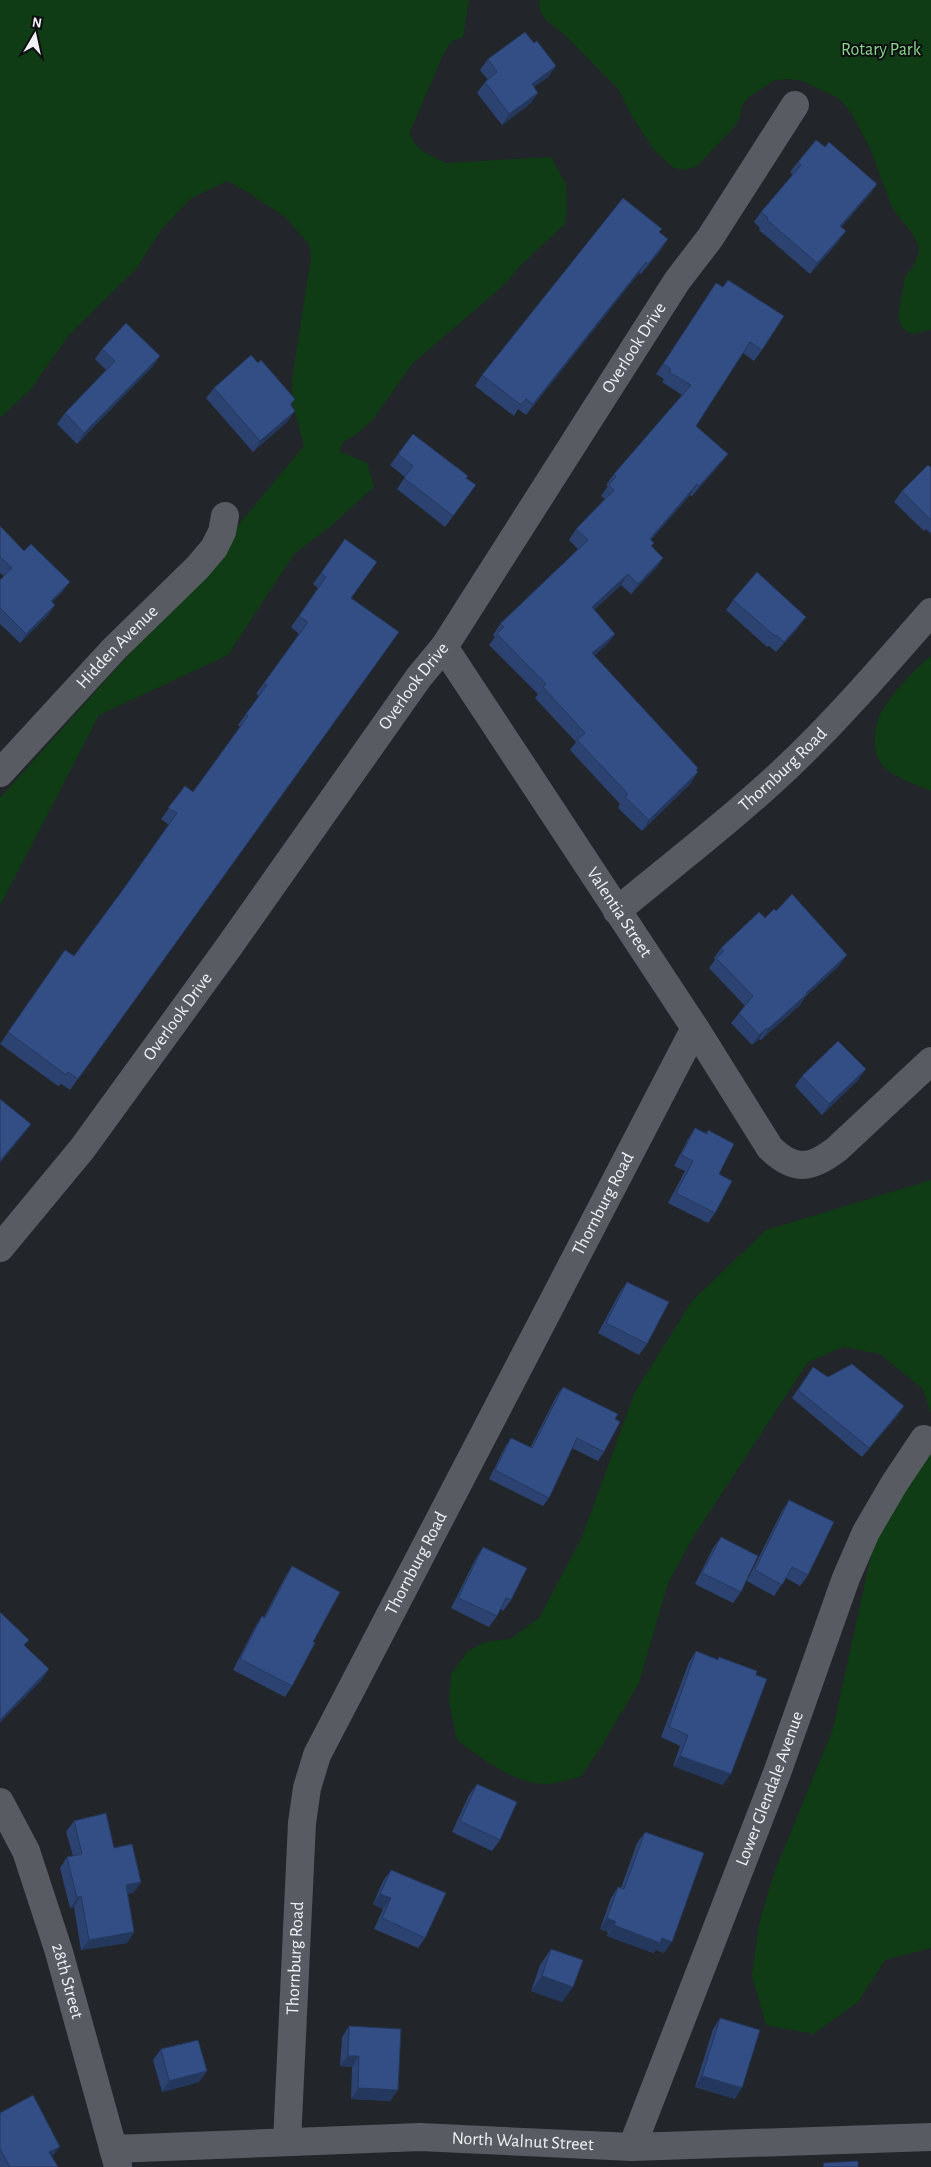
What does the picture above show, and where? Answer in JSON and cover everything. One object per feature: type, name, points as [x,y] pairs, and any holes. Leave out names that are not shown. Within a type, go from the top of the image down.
[{"type":"street","name":"Overlook Drive","points":[[0,1248],[82,1149],[228,948],[419,677],[444,647],[677,281],[710,238],[795,105]]},
{"type":"street","name":"Hidden Avenue","points":[[0,773],[114,650],[197,568],[214,548],[222,532],[225,516]]},
{"type":"street","name":"Thornburg Road","points":[[617,911],[732,816],[799,756],[869,683],[931,612]]},
{"type":"street","name":"Valentia Street","points":[[444,647],[695,1028],[770,1148],[782,1160],[802,1166],[820,1161],[837,1149],[931,1061]]},
{"type":"street","name":"Thornburg Road","points":[[287,2142],[302,1823],[308,1788],[318,1755],[695,1028]]},
{"type":"street","name":"Lower Glendale Avenue","points":[[632,2147],[774,1783],[846,1578],[866,1532],[894,1484],[924,1439]]},
{"type":"street","name":"28th Street","points":[[0,1802],[26,1851],[32,1869],[59,1952],[116,2158]]},
{"type":"street","name":"North Walnut Street","points":[[116,2158],[287,2142],[420,2137],[632,2147],[931,2137]]},
{"type":"green space","points":[[0,0],[469,0],[463,37],[452,41],[443,55],[409,134],[416,145],[425,153],[446,163],[551,157],[566,184],[567,211],[565,224],[522,264],[504,285],[413,363],[373,419],[357,434],[344,441],[339,451],[367,463],[374,487],[332,525],[294,554],[228,655],[99,715],[0,906],[0,798],[159,621],[304,446],[293,404],[292,379],[311,257],[309,244],[285,217],[227,181],[190,199],[161,230],[136,269],[69,335],[30,390],[0,418]]},
{"type":"green space","name":"Rotary Park","points":[[539,0],[931,0],[931,330],[912,334],[902,328],[898,316],[905,277],[913,267],[919,247],[913,234],[892,208],[870,148],[850,111],[838,98],[802,81],[789,79],[775,80],[749,97],[742,106],[740,117],[734,127],[697,166],[686,170],[674,168],[654,150],[631,115],[619,90],[566,36],[547,21],[540,11]]},
{"type":"green space","points":[[931,656],[931,791],[902,779],[883,766],[877,755],[875,735],[882,711],[892,696],[917,668]]},
{"type":"green space","points":[[931,1180],[931,1414],[923,1389],[880,1354],[843,1347],[808,1362],[695,1534],[668,1583],[639,1683],[599,1750],[580,1777],[545,1784],[533,1783],[498,1768],[457,1740],[449,1702],[451,1674],[468,1651],[485,1642],[510,1639],[539,1618],[582,1537],[635,1392],[692,1301],[766,1230]]},
{"type":"green space","points":[[931,1426],[931,1948],[885,1960],[858,2002],[813,2034],[766,2025],[752,1976],[759,1924],[774,1873],[833,1729],[876,1532],[929,1447]]},
{"type":"building","points":[[525,32],[534,43],[537,41],[556,66],[532,84],[538,93],[509,114],[485,82],[497,72],[488,59]]},
{"type":"building","points":[[816,140],[825,147],[829,142],[877,184],[840,226],[846,231],[817,263],[767,220],[768,218],[761,212],[801,165],[798,162]]},
{"type":"building","points":[[623,198],[662,229],[659,232],[668,239],[648,264],[646,262],[533,404],[526,399],[521,405],[482,375]]},
{"type":"building","points":[[728,280],[784,316],[762,350],[750,342],[696,426],[728,454],[699,486],[697,484],[650,539],[654,543],[651,546],[663,558],[638,584],[628,574],[592,607],[615,634],[592,653],[698,768],[696,770],[698,772],[649,820],[625,797],[628,794],[577,740],[585,733],[543,687],[546,684],[497,634],[504,627],[500,624],[588,540],[576,529],[614,490],[609,485],[616,476],[614,474],[691,385],[669,372],[671,369],[663,364],[716,283],[723,287]]},
{"type":"building","points":[[126,323],[160,356],[84,433],[65,413],[115,361],[102,349]]},
{"type":"building","points":[[251,355],[258,363],[261,360],[295,399],[290,404],[295,411],[260,441],[214,388]]},
{"type":"building","points":[[413,434],[468,476],[466,478],[476,485],[453,516],[404,478],[413,466],[398,454]]},
{"type":"building","points":[[928,465],[931,468],[931,520],[902,491]]},
{"type":"building","points":[[0,526],[24,551],[31,544],[70,582],[51,601],[55,605],[26,634],[0,608],[0,580],[12,568],[0,557]]},
{"type":"building","points":[[345,539],[377,562],[351,598],[399,632],[78,1079],[68,1072],[66,1075],[8,1032],[65,950],[74,956],[122,891],[177,813],[168,808],[185,786],[193,792],[248,716],[246,714],[267,685],[264,683],[308,622],[299,616],[326,577],[321,573]]},
{"type":"building","points":[[757,572],[806,617],[784,642],[733,600]]},
{"type":"building","points":[[792,894],[847,955],[807,994],[759,1035],[739,1013],[753,996],[716,958],[724,951],[721,948],[759,912],[765,918],[774,909],[776,911]]},
{"type":"building","points":[[838,1041],[866,1069],[829,1104],[802,1076]]},
{"type":"building","points":[[0,1099],[31,1124],[0,1161]]},
{"type":"building","points":[[695,1128],[707,1134],[708,1130],[734,1144],[719,1174],[732,1181],[715,1213],[676,1193],[693,1161],[681,1155]]},
{"type":"building","points":[[627,1282],[669,1302],[647,1344],[606,1323]]},
{"type":"building","points":[[852,1364],[904,1406],[869,1448],[798,1390],[813,1367],[828,1377]]},
{"type":"building","points":[[563,1387],[618,1414],[615,1419],[620,1422],[604,1452],[577,1438],[549,1498],[495,1470],[511,1438],[532,1448]]},
{"type":"building","points":[[789,1500],[834,1522],[808,1575],[792,1567],[782,1585],[755,1570]]},
{"type":"building","points":[[721,1537],[758,1556],[741,1592],[702,1573]]},
{"type":"building","points":[[483,1547],[527,1568],[511,1600],[506,1598],[497,1616],[458,1598]]},
{"type":"building","points":[[292,1566],[340,1592],[292,1686],[240,1659],[262,1616],[265,1618]]},
{"type":"building","points":[[0,1612],[29,1640],[24,1645],[49,1669],[0,1720]]},
{"type":"building","points":[[696,1651],[718,1660],[719,1657],[757,1671],[756,1675],[767,1679],[731,1774],[680,1756],[688,1735],[669,1727]]},
{"type":"building","points":[[477,1784],[517,1802],[500,1840],[460,1821]]},
{"type":"building","points":[[106,1813],[114,1848],[132,1844],[141,1882],[126,1885],[134,1932],[89,1940],[81,1896],[77,1898],[67,1857],[82,1854],[74,1821]]},
{"type":"building","points":[[645,1832],[704,1853],[672,1942],[662,1938],[660,1943],[614,1925],[616,1922],[607,1918],[618,1887],[624,1889]]},
{"type":"building","points":[[391,1870],[446,1893],[425,1938],[382,1918],[391,1898],[380,1894]]},
{"type":"building","points":[[551,1949],[583,1960],[573,1987],[542,1976]]},
{"type":"building","points":[[720,2018],[760,2030],[742,2088],[702,2076]]},
{"type":"building","points":[[349,2026],[401,2029],[398,2090],[358,2088],[359,2056],[348,2056]]},
{"type":"building","points":[[198,2040],[207,2071],[169,2081],[161,2049]]},
{"type":"building","points":[[33,2095],[60,2147],[49,2152],[58,2167],[10,2167],[0,2149],[0,2113]]},
{"type":"building","points":[[858,2161],[858,2167],[824,2167],[823,2163]]}]
